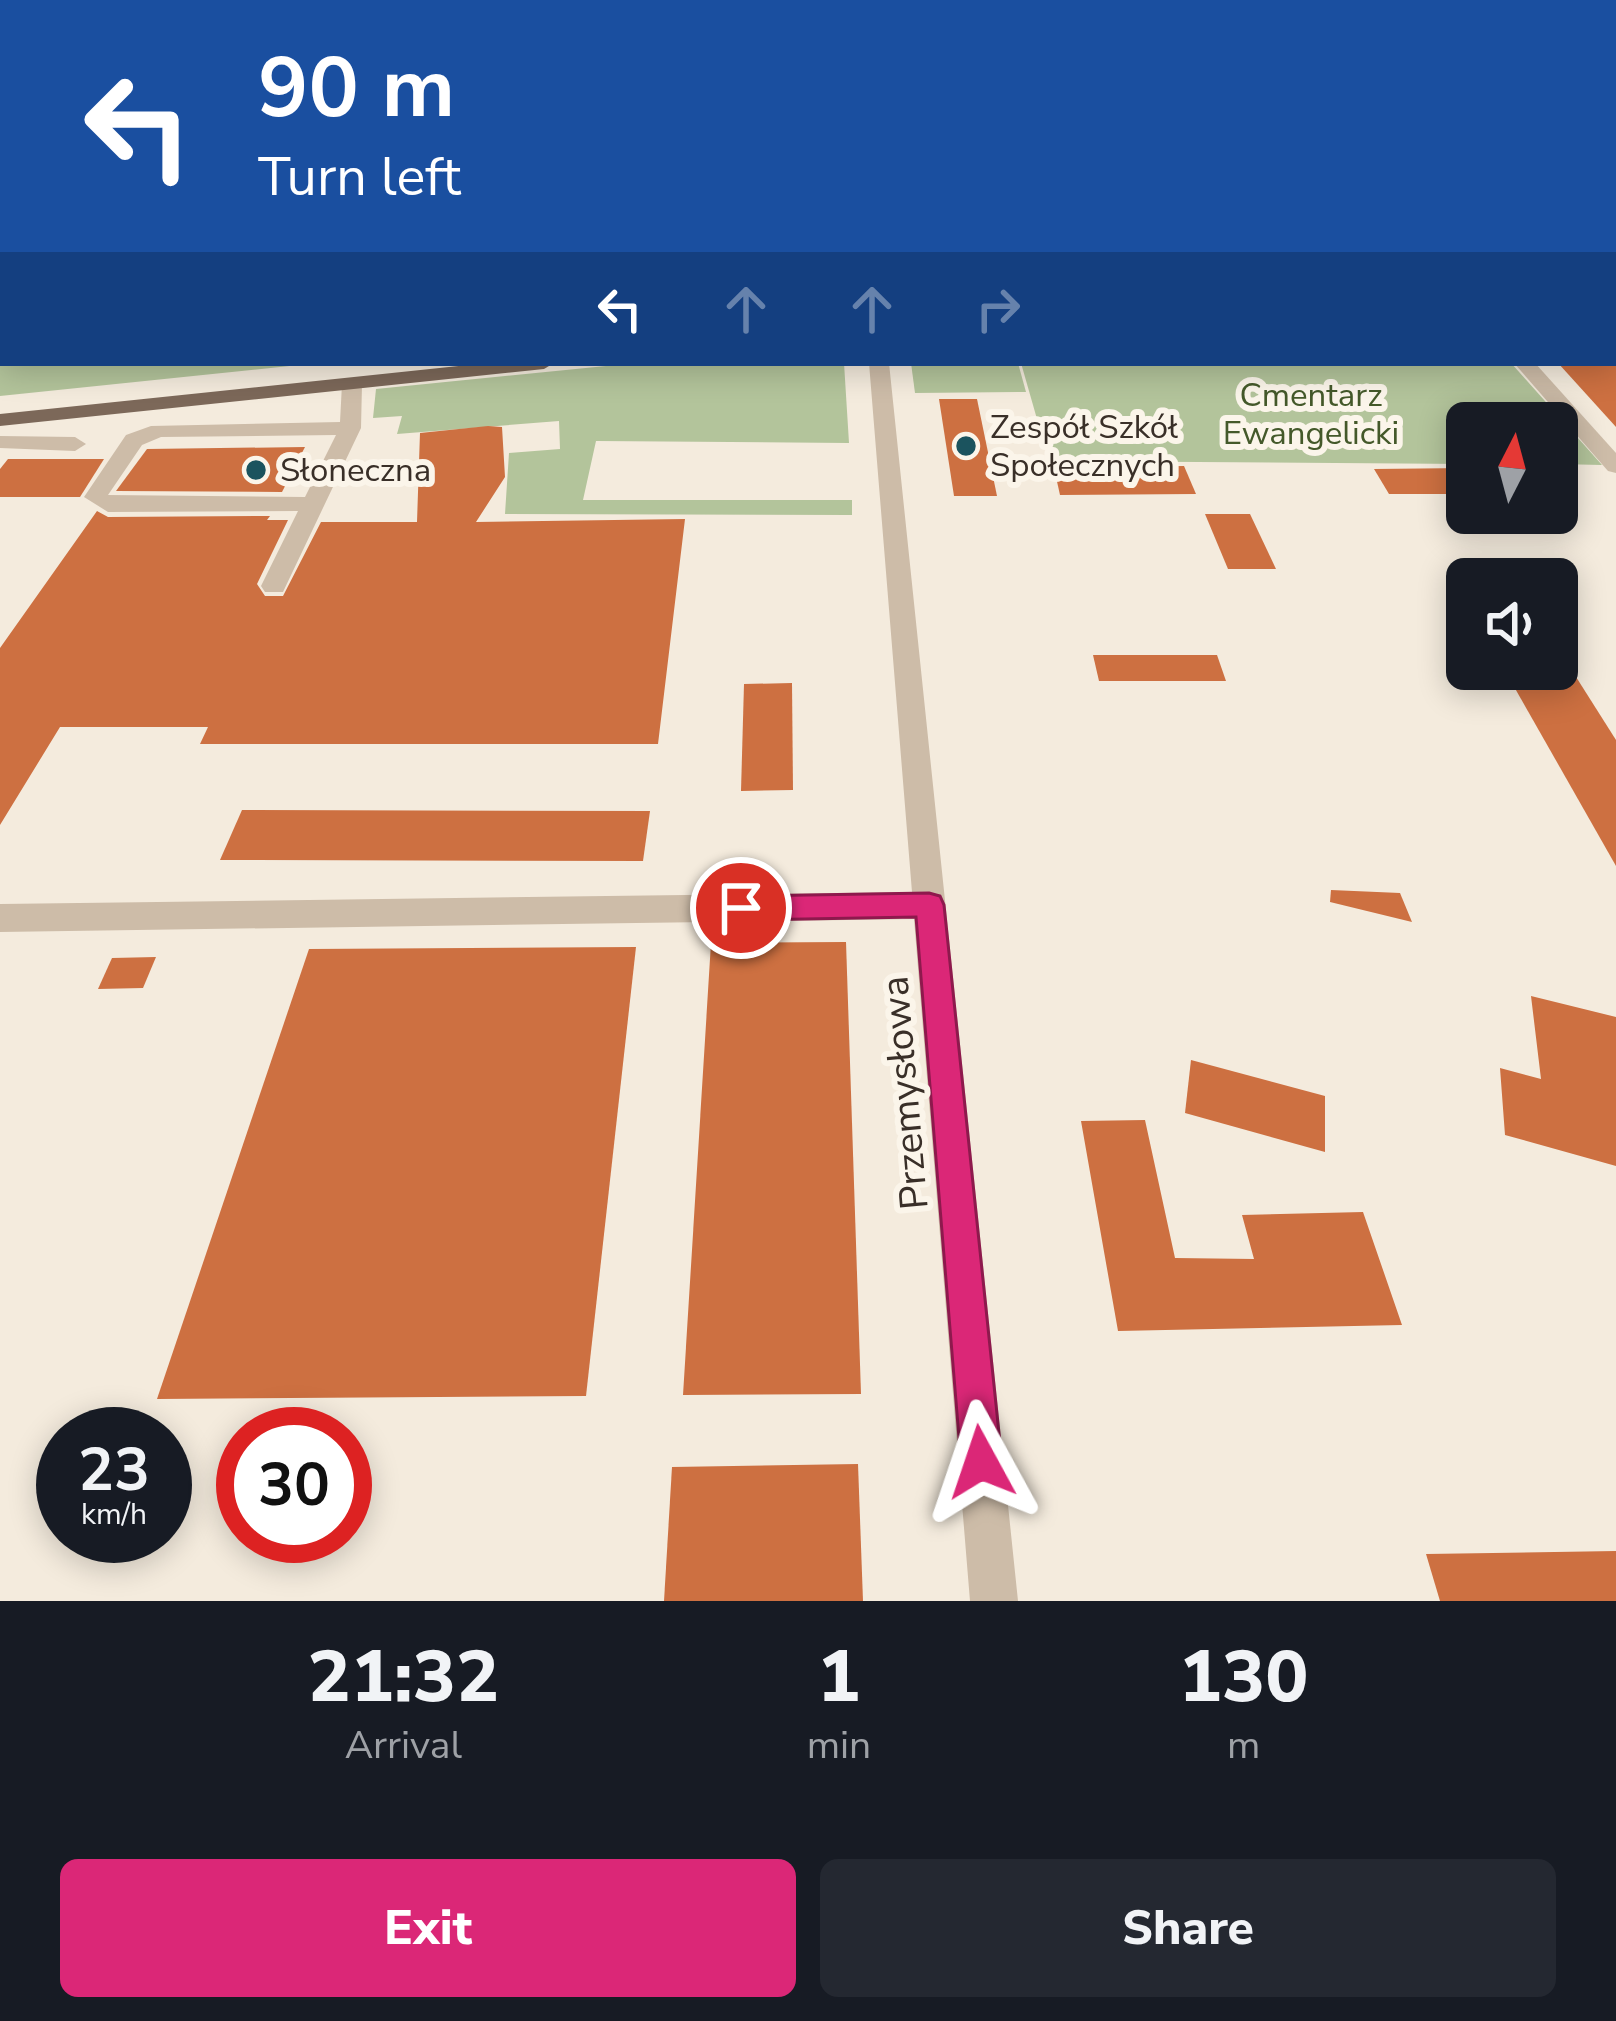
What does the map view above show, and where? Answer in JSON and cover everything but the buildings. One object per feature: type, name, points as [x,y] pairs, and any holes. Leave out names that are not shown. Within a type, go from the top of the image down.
[{"type":"main road","points":[[9,419],[517,366]]},
{"type":"street","name":"Przemysłowa","points":[[879,366],[994,1601]]},
{"type":"street","points":[[1527,366],[1616,466]]},
{"type":"street","points":[[274,586],[350,428],[352,384]]},
{"type":"street","points":[[9,419],[0,441],[75,444]]},
{"type":"street","points":[[313,504],[108,505],[95,496],[134,440],[159,431],[350,428]]},
{"type":"street","points":[[0,918],[929,905]]},
{"type":"green space","points":[[0,366],[289,366],[0,396]]},
{"type":"green space","points":[[606,366],[844,366],[849,443],[596,441],[583,500],[852,500],[852,515],[505,514],[509,453],[560,449],[559,421],[397,434],[402,416],[373,418],[376,389]]},
{"type":"green space","points":[[911,366],[1019,366],[1026,392],[915,393]]},
{"type":"green space","name":"Cmentarz Ewangelicki","points":[[1022,366],[1514,366],[1546,402],[1446,402],[1446,464],[1049,461]]},
{"type":"green space","name":"Cmentarz Ewangelicki","points":[[1578,438],[1602,465],[1578,464]]},
{"type":"place","name":"Zespół Szkół Społecznych","points":[[966,446]]},
{"type":"place","name":"Słoneczna","points":[[256,470]]},
{"type":"route","points":[[741,908],[929,905],[981,1462]]}]
